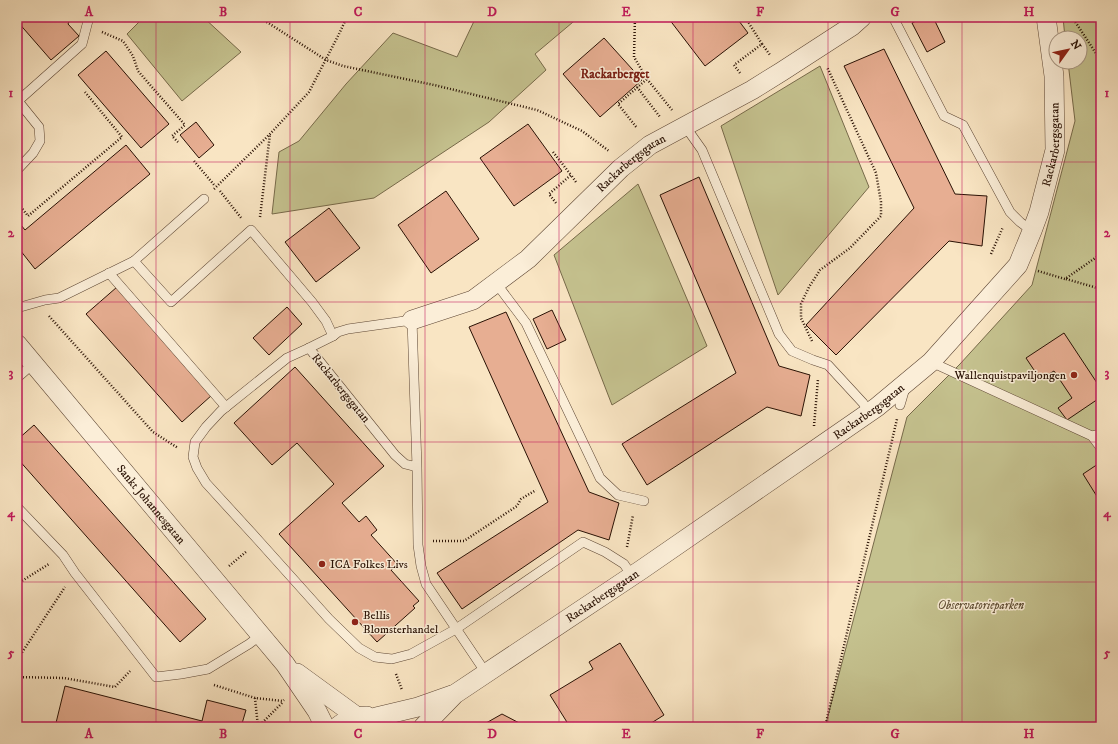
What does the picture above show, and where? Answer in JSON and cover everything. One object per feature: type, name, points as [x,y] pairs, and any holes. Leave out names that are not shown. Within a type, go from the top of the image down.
[{"type":"street","name":"Rackarbergsgatan","points":[[412,320],[472,300],[528,259],[621,168],[650,144],[752,90],[818,49],[852,26],[862,17]]},
{"type":"street","name":"Rackarbergsgatan","points":[[423,727],[455,694],[628,570],[818,448],[877,407],[931,362],[1018,265],[1039,212],[1055,150],[1054,76],[1046,17]]},
{"type":"street","name":"Sankt Johannesgatan","points":[[17,344],[285,664],[317,711],[325,727]]},
{"type":"street","name":"Sankt Johannesgatan","points":[[285,664],[356,716]]},
{"type":"street","name":"Rackarbergsgatan","points":[[356,716],[369,716],[384,722],[418,707],[455,694]]},
{"type":"street","points":[[337,727],[356,716]]},
{"type":"lane","points":[[893,17],[944,116],[963,125],[1010,212],[1032,231]]},
{"type":"lane","points":[[17,170],[33,153],[40,142],[39,127],[18,101],[82,44],[88,21]]},
{"type":"lane","points":[[679,130],[702,150],[779,334],[792,351],[828,365],[863,403],[869,412]]},
{"type":"lane","points":[[17,308],[45,300],[59,298],[134,261],[204,199]]},
{"type":"lane","points":[[134,261],[171,302],[251,230],[312,302],[326,322],[333,336]]},
{"type":"lane","points":[[109,273],[226,407]]},
{"type":"lane","points":[[496,283],[526,323],[600,478],[618,495],[640,500]]},
{"type":"lane","points":[[412,320],[418,541],[421,566],[426,584],[486,673]]},
{"type":"lane","name":"Rackarbergsgatan","points":[[412,320],[348,329],[338,332],[309,348],[395,455],[405,464],[417,467]]},
{"type":"lane","points":[[309,348],[287,358],[226,407],[206,427],[195,442],[193,457],[197,468],[206,483],[329,619],[359,648],[375,657],[392,659],[411,654],[456,629],[583,542],[605,552],[628,570]]},
{"type":"lane","points":[[900,405],[904,389],[931,362],[1092,436],[1101,448]]},
{"type":"lane","points":[[17,378],[34,363]]},
{"type":"lane","points":[[1092,436],[1101,434]]},
{"type":"lane","points":[[17,507],[63,555],[75,573],[156,677],[208,669],[261,635]]},
{"type":"path","points":[[259,17],[326,60],[343,66],[537,110],[582,131],[610,152],[621,168]]},
{"type":"path","points":[[204,199],[270,134],[309,92],[347,17]]},
{"type":"path","points":[[635,17],[634,57],[679,130]]},
{"type":"path","points":[[745,17],[762,44],[734,65],[752,90]]},
{"type":"path","points":[[804,17],[807,22],[813,17]]},
{"type":"path","points":[[1072,17],[1101,61]]},
{"type":"path","points":[[88,21],[123,41],[133,56],[138,71],[185,125],[172,136],[178,142]]},
{"type":"path","points":[[818,49],[876,173],[881,202],[881,216],[850,248],[820,270],[809,287],[801,304],[800,318],[814,344],[816,361],[812,437],[818,448]]},
{"type":"path","points":[[647,79],[618,104],[650,144]]},
{"type":"path","points":[[637,87],[679,130]]},
{"type":"path","points":[[17,202],[28,216],[122,137],[85,92]]},
{"type":"path","points":[[194,161],[251,230],[259,224],[270,134]]},
{"type":"path","points":[[553,152],[571,175]]},
{"type":"path","points":[[991,254],[994,247]]},
{"type":"path","points":[[1065,278],[1101,254]]},
{"type":"path","points":[[1018,265],[1101,289]]},
{"type":"path","points":[[45,300],[48,315],[153,432],[193,457]]},
{"type":"path","points":[[825,727],[900,405]]},
{"type":"path","points":[[418,541],[464,541],[517,506],[521,499],[536,490]]},
{"type":"path","points":[[628,570],[640,500]]},
{"type":"path","points":[[229,566],[259,541]]},
{"type":"path","points":[[17,584],[63,555]]},
{"type":"path","points":[[17,660],[75,573]]},
{"type":"path","points":[[17,677],[64,678],[115,687],[142,658]]},
{"type":"path","points":[[392,659],[403,695]]},
{"type":"path","points":[[181,674],[255,698],[283,701]]},
{"type":"path","points":[[255,698],[258,727]]},
{"type":"path","points":[[258,727],[287,698]]},
{"type":"green space","points":[[144,17],[203,17],[241,52],[182,101],[127,34]]},
{"type":"green space","points":[[476,17],[579,17],[535,54],[546,70],[489,122],[374,198],[272,214],[279,152],[299,141],[346,84],[393,33],[457,57]]},
{"type":"green space","name":"Observatorieparken","points":[[1063,17],[1101,17],[1101,727],[825,727],[907,417],[960,364],[1032,285],[1075,121],[1069,70],[1088,70],[1088,30],[1064,30]]},
{"type":"green space","points":[[820,66],[869,187],[778,295],[721,126]]},
{"type":"green space","points":[[638,184],[707,346],[612,405],[554,255]]},
{"type":"building","points":[[17,17],[71,17],[68,24],[79,36],[51,60],[17,21]]},
{"type":"building","points":[[671,17],[736,17],[748,33],[705,66],[669,19]]},
{"type":"building","points":[[924,17],[933,17],[945,42],[927,52],[912,23]]},
{"type":"building","points":[[604,38],[642,80],[600,117],[563,74]]},
{"type":"building","points":[[884,49],[955,194],[987,196],[982,246],[949,241],[836,355],[806,325],[914,208],[844,66]]},
{"type":"building","points":[[106,51],[169,124],[141,148],[78,75]]},
{"type":"building","points":[[196,122],[214,145],[199,158],[180,135]]},
{"type":"building","points":[[528,124],[562,171],[514,206],[480,158]]},
{"type":"building","points":[[126,145],[150,174],[35,269],[20,250],[17,253],[17,220],[25,230]]},
{"type":"building","points":[[699,177],[779,366],[810,375],[801,416],[767,407],[647,485],[622,444],[736,373],[660,195]]},
{"type":"building","points":[[446,191],[479,239],[431,273],[398,225]]},
{"type":"building","points":[[329,208],[360,248],[316,282],[285,242]]},
{"type":"building","points":[[117,287],[212,395],[182,422],[86,314]]},
{"type":"building","points":[[287,307],[302,324],[269,355],[253,338]]},
{"type":"building","points":[[552,310],[566,340],[547,349],[533,319]]},
{"type":"building","points":[[506,312],[589,492],[619,503],[609,540],[578,530],[462,609],[437,573],[548,502],[469,327]]},
{"type":"building","name":"Wallenquistpaviljongen","points":[[1064,333],[1101,389],[1101,397],[1067,420],[1058,408],[1072,398],[1054,371],[1040,379],[1026,358]]},
{"type":"building","points":[[295,367],[384,466],[342,503],[359,522],[366,516],[377,530],[371,535],[398,565],[391,570],[419,601],[413,606],[415,608],[377,642],[279,534],[334,484],[297,443],[272,465],[234,423]]},
{"type":"building","points":[[34,425],[206,619],[180,642],[17,458],[17,440]]},
{"type":"building","points":[[1101,462],[1101,503],[1083,474]]},
{"type":"building","points":[[620,643],[664,715],[645,727],[570,727],[550,695],[593,669],[589,662]]},
{"type":"building","points":[[17,682],[18,718],[17,718]]},
{"type":"building","points":[[65,686],[202,721],[207,700],[246,710],[241,727],[55,727]]},
{"type":"building","points":[[502,714],[527,727],[479,727]]},
{"type":"place","name":"Wallenquistpaviljongen","points":[[1074,375]]},
{"type":"place","name":"ICA Folkes Livs","points":[[322,564]]},
{"type":"place","name":"Bellis Blomsterhandel","points":[[355,622]]},
{"type":"district","name":"Rackarberget","points":[[615,73]]}]
